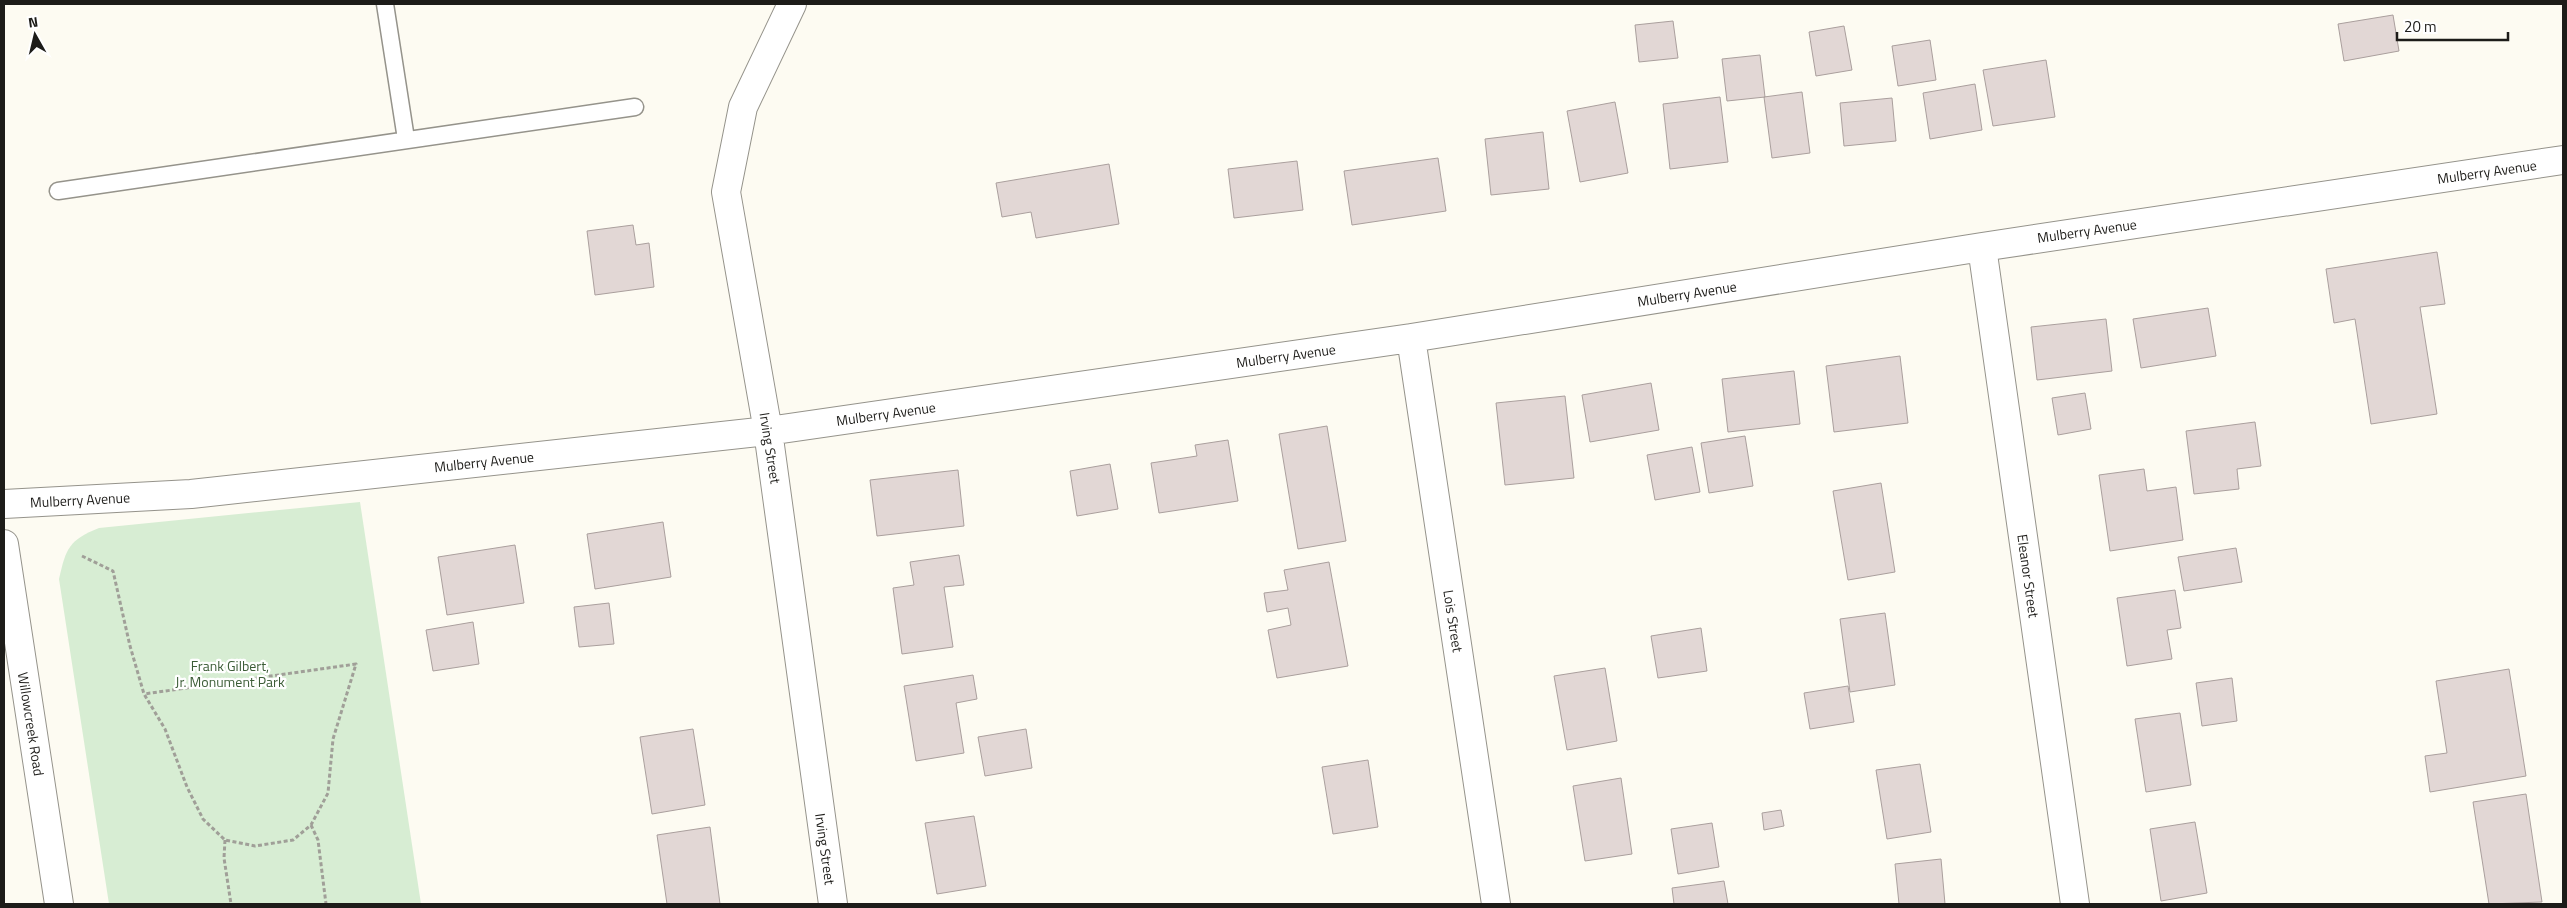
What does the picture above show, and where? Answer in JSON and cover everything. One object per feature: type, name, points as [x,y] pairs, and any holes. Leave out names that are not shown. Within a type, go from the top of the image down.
[{"type":"street","name":"Irving Street","points":[[792,4],[743,107],[726,192],[768,431],[833,904]]},
{"type":"street","name":"Mulberry Avenue","points":[[4,504],[191,494],[768,431],[1411,338],[1982,247],[2563,160]]},
{"type":"street","name":"Eleanor Street","points":[[1982,247],[2075,904]]},
{"type":"street","name":"Lois Street","points":[[1411,338],[1496,904]]},
{"type":"street","name":"Willowcreek Road","points":[[4,544],[59,904]]},
{"type":"lane","points":[[385,4],[406,140]]},
{"type":"lane","points":[[58,191],[635,107]]},
{"type":"path","points":[[82,556],[113,571],[130,646],[144,694],[165,729],[186,787],[203,819],[225,840],[255,846],[293,840],[311,825],[328,793],[333,739],[356,664],[144,694]]},
{"type":"path","points":[[311,825],[318,840],[326,904]]},
{"type":"path","points":[[225,840],[224,858],[231,904]]},
{"type":"green space","name":"Frank Gilbert, Jr. Monument Park","points":[[360,502],[421,904],[109,904],[59,579],[70,546],[89,532],[99,528]]},
{"type":"building","points":[[2393,15],[2399,51],[2344,61],[2338,24]]},
{"type":"building","points":[[1673,21],[1678,58],[1639,62],[1635,25]]},
{"type":"building","points":[[1844,26],[1852,70],[1816,76],[1809,32]]},
{"type":"building","points":[[1930,40],[1936,80],[1898,86],[1892,46]]},
{"type":"building","points":[[1760,55],[1765,97],[1727,101],[1722,59]]},
{"type":"building","points":[[2046,60],[2055,117],[1993,126],[1983,70]]},
{"type":"building","points":[[1975,84],[1982,130],[1930,139],[1923,93]]},
{"type":"building","points":[[1802,92],[1810,153],[1772,158],[1764,97]]},
{"type":"building","points":[[1720,97],[1728,162],[1670,169],[1663,104]]},
{"type":"building","points":[[1892,98],[1896,141],[1844,146],[1840,103]]},
{"type":"building","points":[[1615,102],[1628,173],[1580,182],[1567,111]]},
{"type":"building","points":[[1543,132],[1549,189],[1491,195],[1485,139]]},
{"type":"building","points":[[1438,158],[1446,211],[1352,225],[1344,171]]},
{"type":"building","points":[[1297,161],[1303,210],[1234,218],[1228,169]]},
{"type":"building","points":[[1109,164],[1119,224],[1036,238],[1031,212],[1002,217],[996,183]]},
{"type":"building","points":[[633,225],[636,245],[649,243],[654,287],[595,295],[587,231]]},
{"type":"building","points":[[2437,252],[2445,304],[2420,307],[2437,414],[2371,424],[2355,319],[2334,323],[2326,269]]},
{"type":"building","points":[[2208,308],[2216,356],[2141,368],[2133,319]]},
{"type":"building","points":[[2106,319],[2112,371],[2037,380],[2031,327]]},
{"type":"building","points":[[1900,356],[1908,423],[1834,432],[1826,366]]},
{"type":"building","points":[[1794,371],[1800,424],[1728,432],[1722,379]]},
{"type":"building","points":[[1651,383],[1659,430],[1590,442],[1582,395]]},
{"type":"building","points":[[2085,393],[2091,429],[2058,435],[2052,398]]},
{"type":"building","points":[[1565,396],[1574,478],[1505,485],[1496,403]]},
{"type":"building","points":[[2255,422],[2261,466],[2237,469],[2239,489],[2194,494],[2186,431]]},
{"type":"building","points":[[1327,426],[1346,541],[1298,549],[1279,434]]},
{"type":"building","points":[[1745,436],[1753,486],[1709,493],[1701,443]]},
{"type":"building","points":[[1228,440],[1238,501],[1159,513],[1151,463],[1197,456],[1195,445]]},
{"type":"building","points":[[1692,447],[1700,492],[1655,500],[1647,455]]},
{"type":"building","points":[[1110,464],[1118,509],[1077,516],[1070,471]]},
{"type":"building","points":[[2144,469],[2147,491],[2176,487],[2183,540],[2110,551],[2099,475]]},
{"type":"building","points":[[958,470],[964,526],[877,536],[870,480]]},
{"type":"building","points":[[1881,483],[1895,572],[1848,580],[1833,491]]},
{"type":"building","points":[[663,522],[671,577],[595,589],[587,534]]},
{"type":"building","points":[[515,545],[524,603],[447,615],[438,557]]},
{"type":"building","points":[[2236,548],[2242,582],[2184,591],[2178,557]]},
{"type":"building","points":[[959,555],[964,585],[944,587],[953,647],[902,654],[893,588],[914,585],[910,562]]},
{"type":"building","points":[[1329,562],[1348,666],[1277,678],[1268,630],[1291,625],[1288,608],[1267,612],[1264,593],[1288,590],[1284,570]]},
{"type":"building","points":[[2175,590],[2181,628],[2167,630],[2172,659],[2127,666],[2117,598]]},
{"type":"building","points":[[609,603],[614,644],[579,647],[574,607]]},
{"type":"building","points":[[1885,613],[1895,685],[1850,692],[1840,619]]},
{"type":"building","points":[[473,622],[479,664],[433,671],[426,630]]},
{"type":"building","points":[[1701,628],[1707,671],[1658,678],[1651,636]]},
{"type":"building","points":[[1605,668],[1617,741],[1567,750],[1554,676]]},
{"type":"building","points":[[2509,669],[2526,776],[2430,792],[2425,756],[2447,753],[2436,681]]},
{"type":"building","points":[[973,675],[977,699],[956,703],[964,753],[916,761],[904,686]]},
{"type":"building","points":[[2232,678],[2237,721],[2202,726],[2196,683]]},
{"type":"building","points":[[1848,686],[1854,722],[1810,729],[1804,693]]},
{"type":"building","points":[[2180,713],[2191,785],[2146,792],[2135,719]]},
{"type":"building","points":[[693,729],[705,805],[652,814],[640,737]]},
{"type":"building","points":[[1026,729],[1032,768],[985,776],[978,737]]},
{"type":"building","points":[[1368,760],[1378,827],[1333,834],[1322,767]]},
{"type":"building","points":[[1920,764],[1931,832],[1887,839],[1876,770]]},
{"type":"building","points":[[1621,778],[1632,854],[1585,861],[1573,786]]},
{"type":"building","points":[[2526,794],[2542,902],[2489,904],[2473,802]]},
{"type":"building","points":[[1781,810],[1784,826],[1764,830],[1762,813]]},
{"type":"building","points":[[974,816],[986,886],[937,894],[925,823]]},
{"type":"building","points":[[2195,822],[2207,893],[2161,901],[2150,829]]},
{"type":"building","points":[[1712,823],[1719,867],[1678,874],[1671,829]]},
{"type":"building","points":[[710,827],[720,904],[667,904],[657,835]]},
{"type":"building","points":[[1941,859],[1945,904],[1899,904],[1895,864]]},
{"type":"building","points":[[1724,881],[1728,904],[1674,904],[1672,888]]}]
